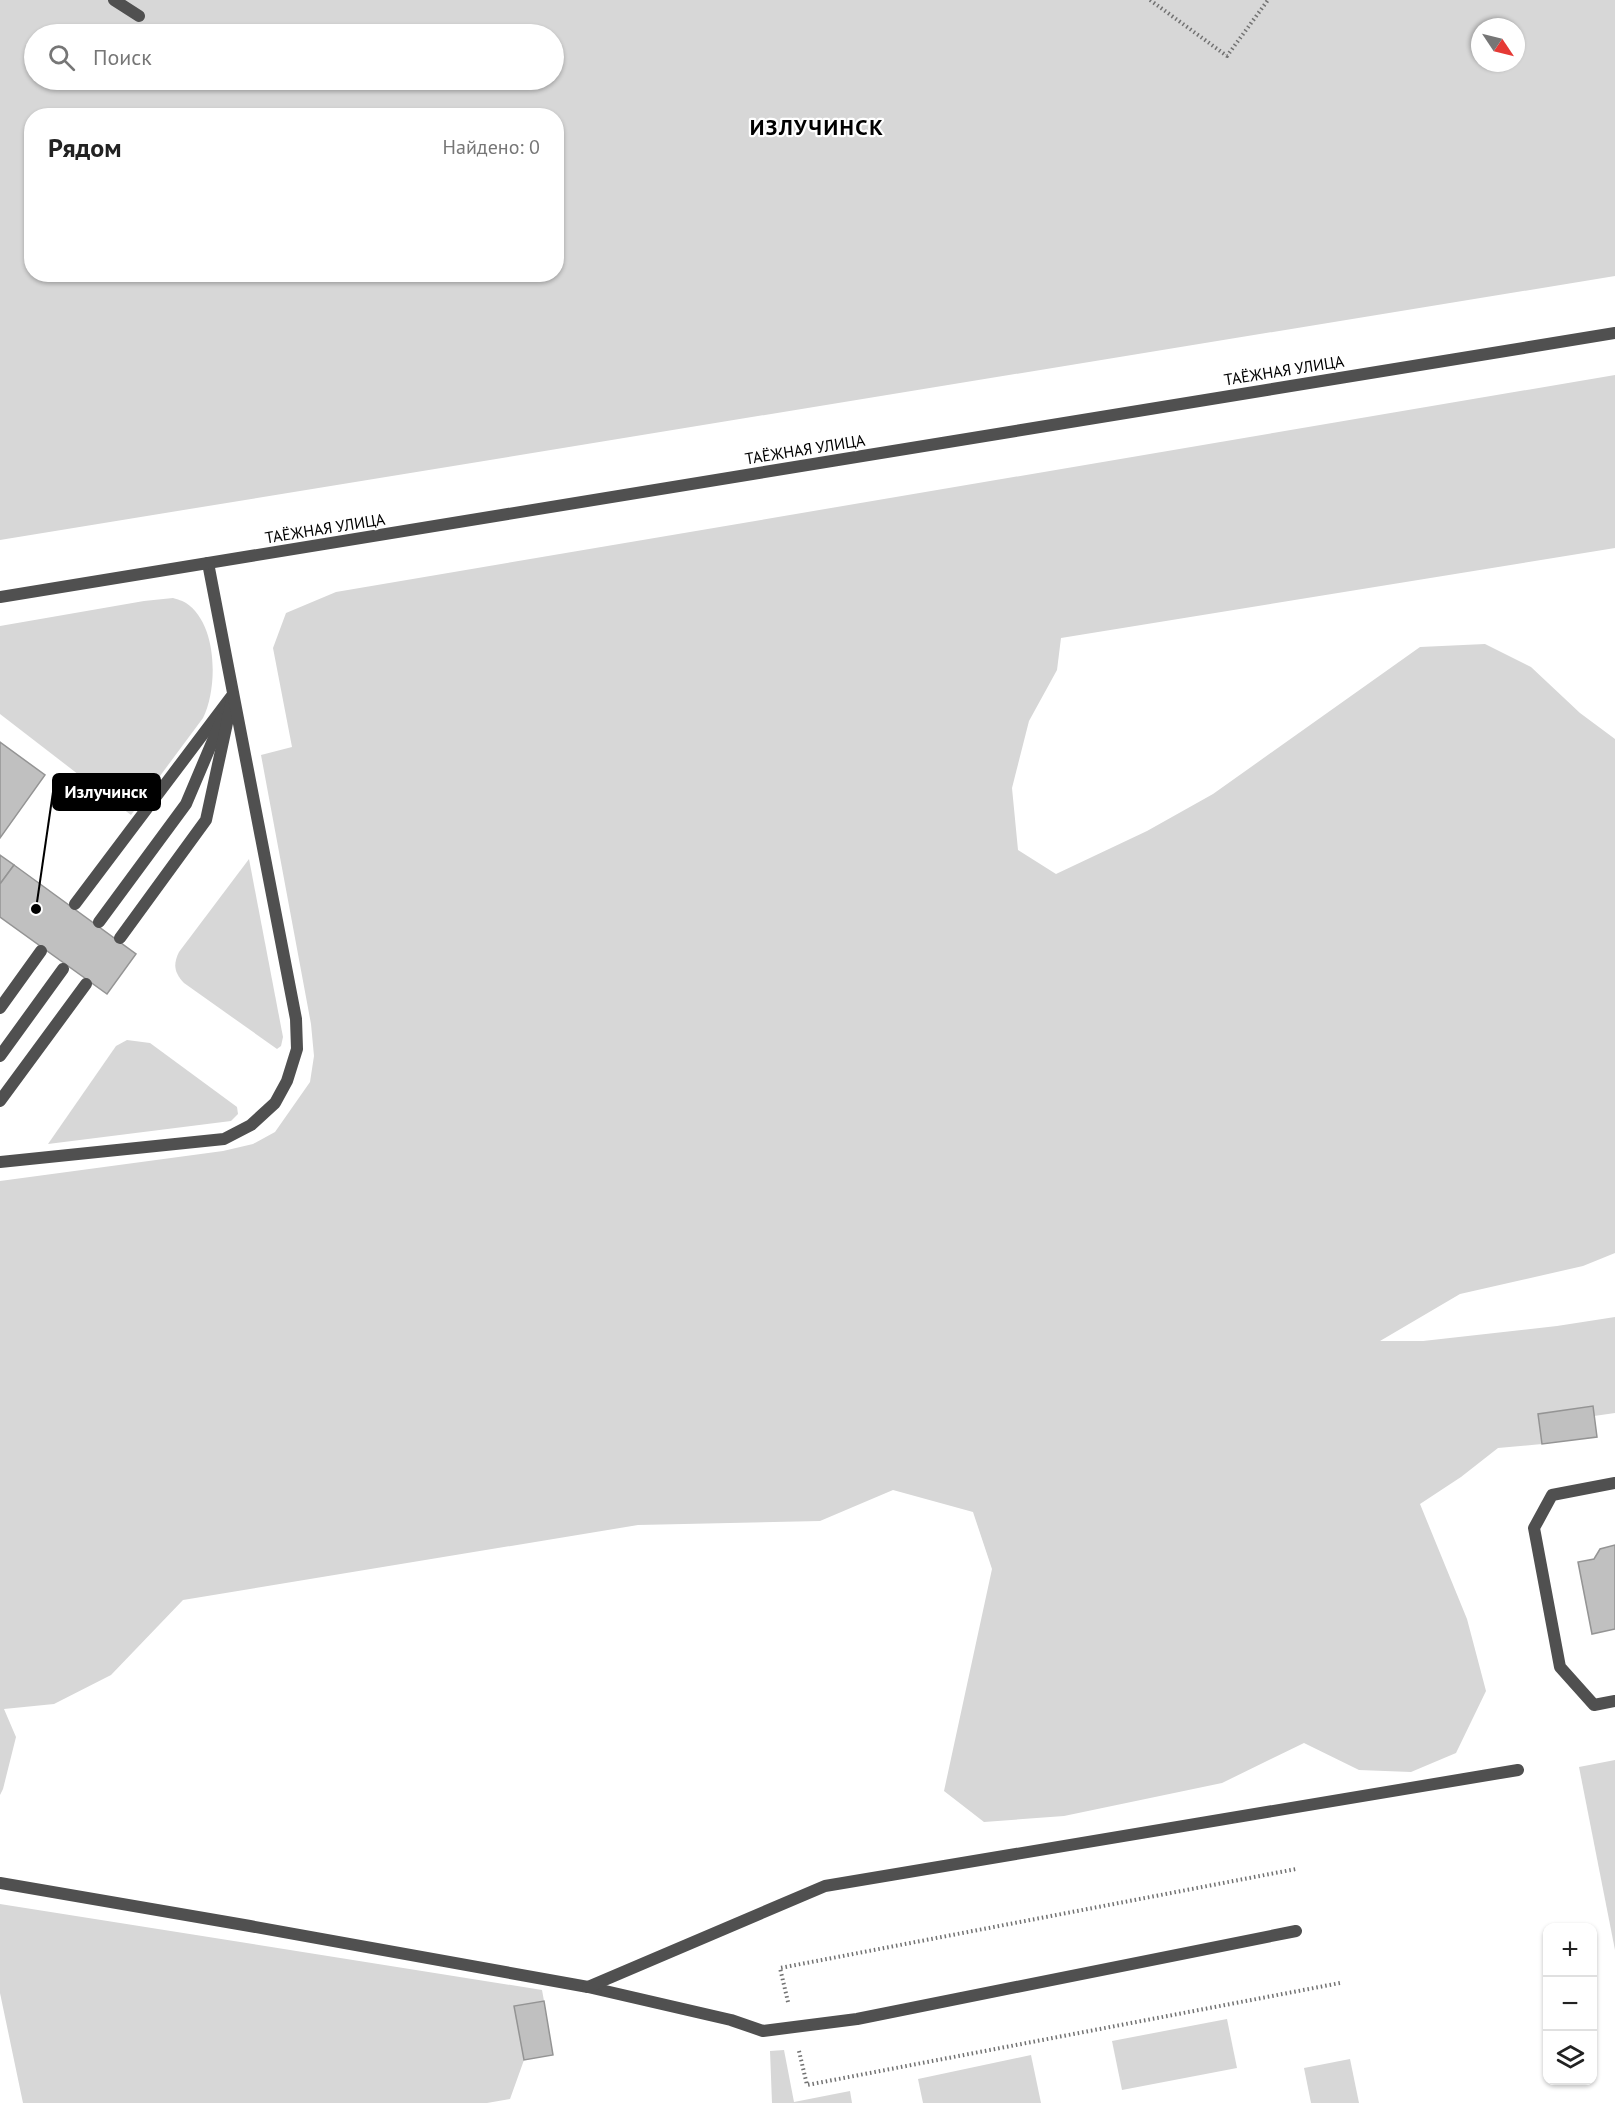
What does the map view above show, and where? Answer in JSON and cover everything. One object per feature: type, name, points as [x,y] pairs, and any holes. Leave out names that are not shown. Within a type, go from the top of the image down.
[{"type":"street","points":[[114,0],[139,16]]},
{"type":"street","name":"ТАЁЖНАЯ УЛИЦА","points":[[0,597],[1615,333]]},
{"type":"street","points":[[0,1162],[224,1138],[251,1125],[275,1103],[287,1081],[297,1049],[296,1019],[208,563]]},
{"type":"street","points":[[75,904],[234,693]]},
{"type":"street","points":[[99,922],[186,804],[234,693]]},
{"type":"street","points":[[120,938],[206,820],[234,693]]},
{"type":"street","points":[[0,1008],[40,951]]},
{"type":"street","points":[[0,1056],[63,969]]},
{"type":"street","points":[[0,1101],[86,984]]},
{"type":"street","points":[[1615,1483],[1552,1495],[1534,1528],[1560,1667],[1594,1705],[1615,1701]]},
{"type":"street","points":[[588,1987],[825,1886],[1518,1770]]},
{"type":"street","points":[[0,1883],[588,1987],[731,2020],[763,2031],[857,2019],[1296,1931]]},
{"type":"path","points":[[1150,0],[1227,56],[1268,0]]},
{"type":"shaded area","points":[[0,0],[1615,0],[1615,276],[0,540]]},
{"type":"shaded area","points":[[1615,375],[1615,548],[1061,638],[1057,670],[1029,721],[1012,788],[1018,850],[1056,874],[1147,831],[1213,794],[1420,647],[1485,644],[1531,667],[1580,713],[1615,739],[1615,1253],[1583,1266],[1460,1294],[1380,1341],[1423,1341],[1615,1317],[1615,1413],[1594,1416],[1593,1406],[1538,1414],[1542,1444],[1498,1448],[1461,1477],[1420,1504],[1467,1619],[1486,1691],[1456,1753],[1411,1772],[1359,1770],[1304,1743],[1222,1783],[1064,1816],[984,1822],[944,1791],[992,1569],[973,1512],[893,1490],[820,1521],[638,1525],[183,1600],[111,1675],[54,1704],[4,1709],[16,1737],[0,1795],[0,1181],[223,1151],[253,1144],[275,1132],[310,1082],[314,1056],[311,1024],[261,755],[292,747],[273,648],[286,613],[336,592]]},
{"type":"shaded area","points":[[173,598],[186,603],[197,613],[204,626],[212,657],[211,690],[203,718],[131,815],[0,714],[0,626]]},
{"type":"shaded area","points":[[249,859],[283,1037],[281,1046],[277,1049],[184,983],[178,976],[176,968],[179,952]]},
{"type":"shaded area","points":[[127,1040],[150,1043],[237,1107],[238,1114],[231,1121],[48,1144],[116,1046]]},
{"type":"shaded area","points":[[1615,1760],[1615,1950],[1579,1767]]},
{"type":"shaded area","points":[[0,1904],[542,1990],[544,2001],[515,2006],[524,2060],[510,2099],[487,2103],[23,2103],[0,1993]]},
{"type":"shaded area","points":[[1227,2019],[1237,2068],[1122,2090],[1112,2041]]},
{"type":"shaded area","points":[[784,2050],[794,2102],[850,2091],[852,2103],[772,2103],[770,2051]]},
{"type":"shaded area","points":[[1031,2055],[1041,2103],[923,2103],[918,2079]]},
{"type":"shaded area","points":[[1350,2059],[1359,2103],[1311,2103],[1304,2068]]},
{"type":"building","points":[[0,742],[45,775],[0,838]]},
{"type":"building","points":[[0,855],[14,865],[0,884]]},
{"type":"building","points":[[14,865],[136,954],[107,994],[0,917],[0,884]]},
{"type":"building","points":[[1593,1406],[1597,1437],[1542,1444],[1538,1414]]},
{"type":"building","points":[[1615,1545],[1615,1629],[1592,1634],[1578,1562],[1594,1559],[1600,1549]]},
{"type":"building","points":[[544,2001],[553,2055],[524,2060],[514,2006]]},
{"type":"place","name":"Излучинск","points":[[36,909]]},
{"type":"district","name":"ИЗЛУЧИНСК","points":[[817,127]]}]
